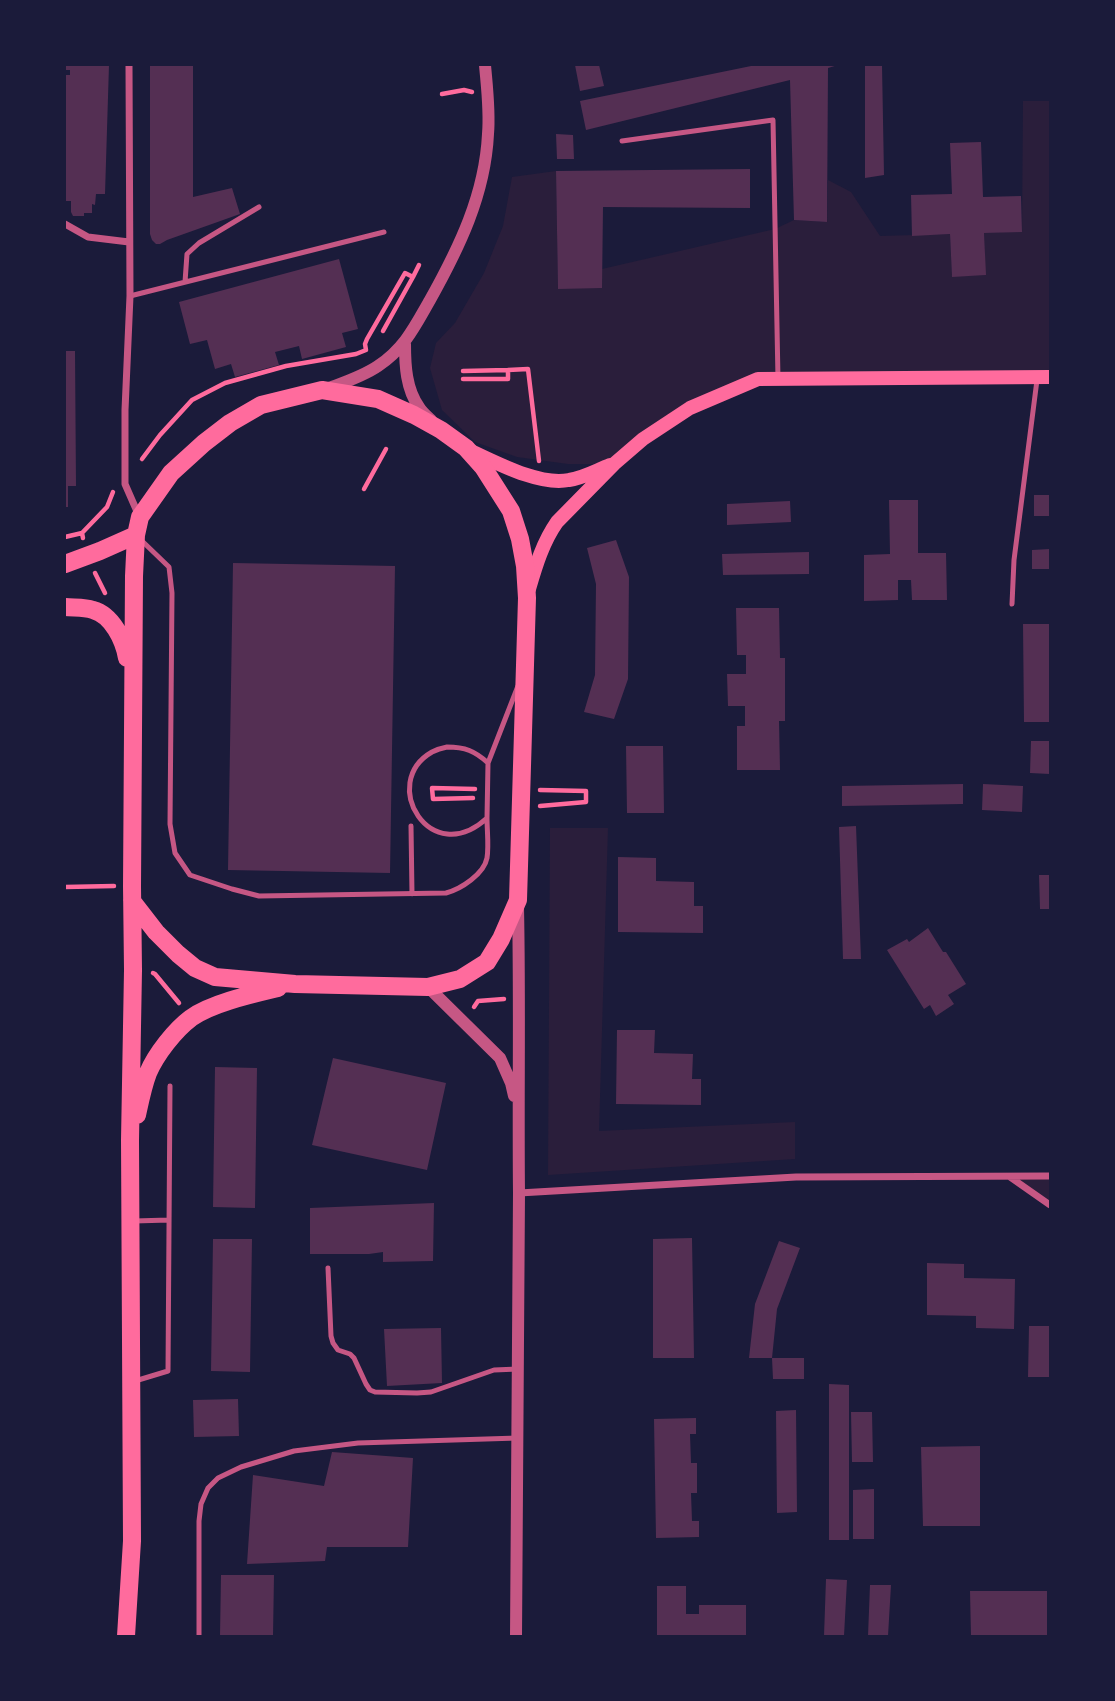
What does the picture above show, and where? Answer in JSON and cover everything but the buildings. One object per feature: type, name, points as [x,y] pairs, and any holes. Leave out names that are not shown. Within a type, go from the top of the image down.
[{"type":"highway","points":[[126,1636],[132,1541],[130,1140],[134,576],[138,526],[171,473],[204,443],[261,405],[322,390],[378,399],[441,430],[466,449],[483,467],[511,511],[525,566],[527,598],[518,900],[501,939],[487,962],[460,979],[428,988],[295,984],[215,977],[195,968],[156,932],[132,894]]},
{"type":"highway","points":[[65,564],[87,556],[138,526]]},
{"type":"highway","points":[[65,607],[93,610],[117,629],[125,646],[133,692]]},
{"type":"highway","points":[[130,1140],[148,1073],[166,1042],[191,1017],[243,996],[295,984]]},
{"type":"main road","points":[[527,598],[537,559],[557,522],[614,464],[643,439],[690,408],[758,379],[1044,377]]},
{"type":"main road","points":[[466,449],[534,478],[551,482],[570,480],[614,464]]},
{"type":"street","points":[[130,65],[130,296],[125,484],[138,526]]},
{"type":"street","points":[[322,390],[368,372],[405,344],[453,259],[484,171],[488,135],[485,65]]},
{"type":"street","points":[[65,224],[88,237],[129,242]]},
{"type":"street","points":[[405,344],[409,384],[418,406],[441,430]]},
{"type":"street","points":[[516,1636],[520,997],[518,900]]},
{"type":"street","points":[[428,988],[500,1058],[511,1083],[518,1121]]},
{"type":"street","points":[[519,1193],[796,1177],[1050,1176]]},
{"type":"street","points":[[1009,1177],[1050,1205]]},
{"type":"lane","points":[[622,141],[773,120],[778,379]]},
{"type":"lane","points":[[185,282],[187,254],[199,243],[259,206]]},
{"type":"lane","points":[[130,296],[384,232]]},
{"type":"lane","points":[[1012,604],[1014,560],[1044,377]]},
{"type":"lane","points":[[138,526],[169,567],[172,593],[170,824],[175,853],[190,875],[212,883],[259,896],[412,894],[446,893],[474,878],[487,861],[488,763],[525,666]]},
{"type":"lane","points":[[487,818],[466,833],[453,835],[440,832],[428,827],[418,818],[411,804],[409,789],[412,774],[432,751],[463,747],[477,753],[488,763]]},
{"type":"lane","points":[[411,826],[412,894]]},
{"type":"lane","points":[[131,1382],[167,1371],[170,1086]]},
{"type":"lane","points":[[130,1221],[169,1220]]},
{"type":"lane","points":[[328,1268],[333,1343],[338,1350],[354,1358],[370,1390],[382,1393],[431,1392],[494,1370],[518,1369]]},
{"type":"lane","points":[[199,1636],[201,1504],[208,1488],[218,1478],[242,1467],[293,1451],[358,1443],[518,1438]]},
{"type":"path","points":[[442,94],[464,90],[488,97]]},
{"type":"path","points":[[383,331],[419,265]]},
{"type":"path","points":[[367,339],[405,273],[413,277]]},
{"type":"path","points":[[463,371],[528,369],[542,480]]},
{"type":"path","points":[[463,379],[508,379],[508,370]]},
{"type":"path","points":[[365,489],[386,449]]},
{"type":"path","points":[[65,537],[82,533],[107,506],[114,487]]},
{"type":"path","points":[[82,533],[87,556]]},
{"type":"path","points":[[432,788],[433,799],[488,798]]},
{"type":"path","points":[[521,807],[586,803],[586,791]]},
{"type":"path","points":[[65,887],[132,894]]},
{"type":"path","points":[[133,970],[155,974],[191,1017]]},
{"type":"path","points":[[463,1021],[478,1002],[520,997]]},
{"type":"shaded area","points":[[1023,101],[1050,101],[1050,377],[758,379],[690,408],[614,464],[568,464],[517,457],[475,442],[442,410],[430,368],[436,343],[455,323],[484,273],[503,226],[512,177],[556,171],[558,289],[602,269],[775,229],[794,220],[827,222],[828,180],[851,192],[880,236],[950,234],[952,276],[985,275],[984,233],[1022,231]]},
{"type":"shaded area","points":[[550,828],[608,828],[599,1131],[795,1122],[795,1159],[548,1175]]},
{"type":"shaded area","points":[[1050,1176],[1050,1205],[1009,1177]]}]
